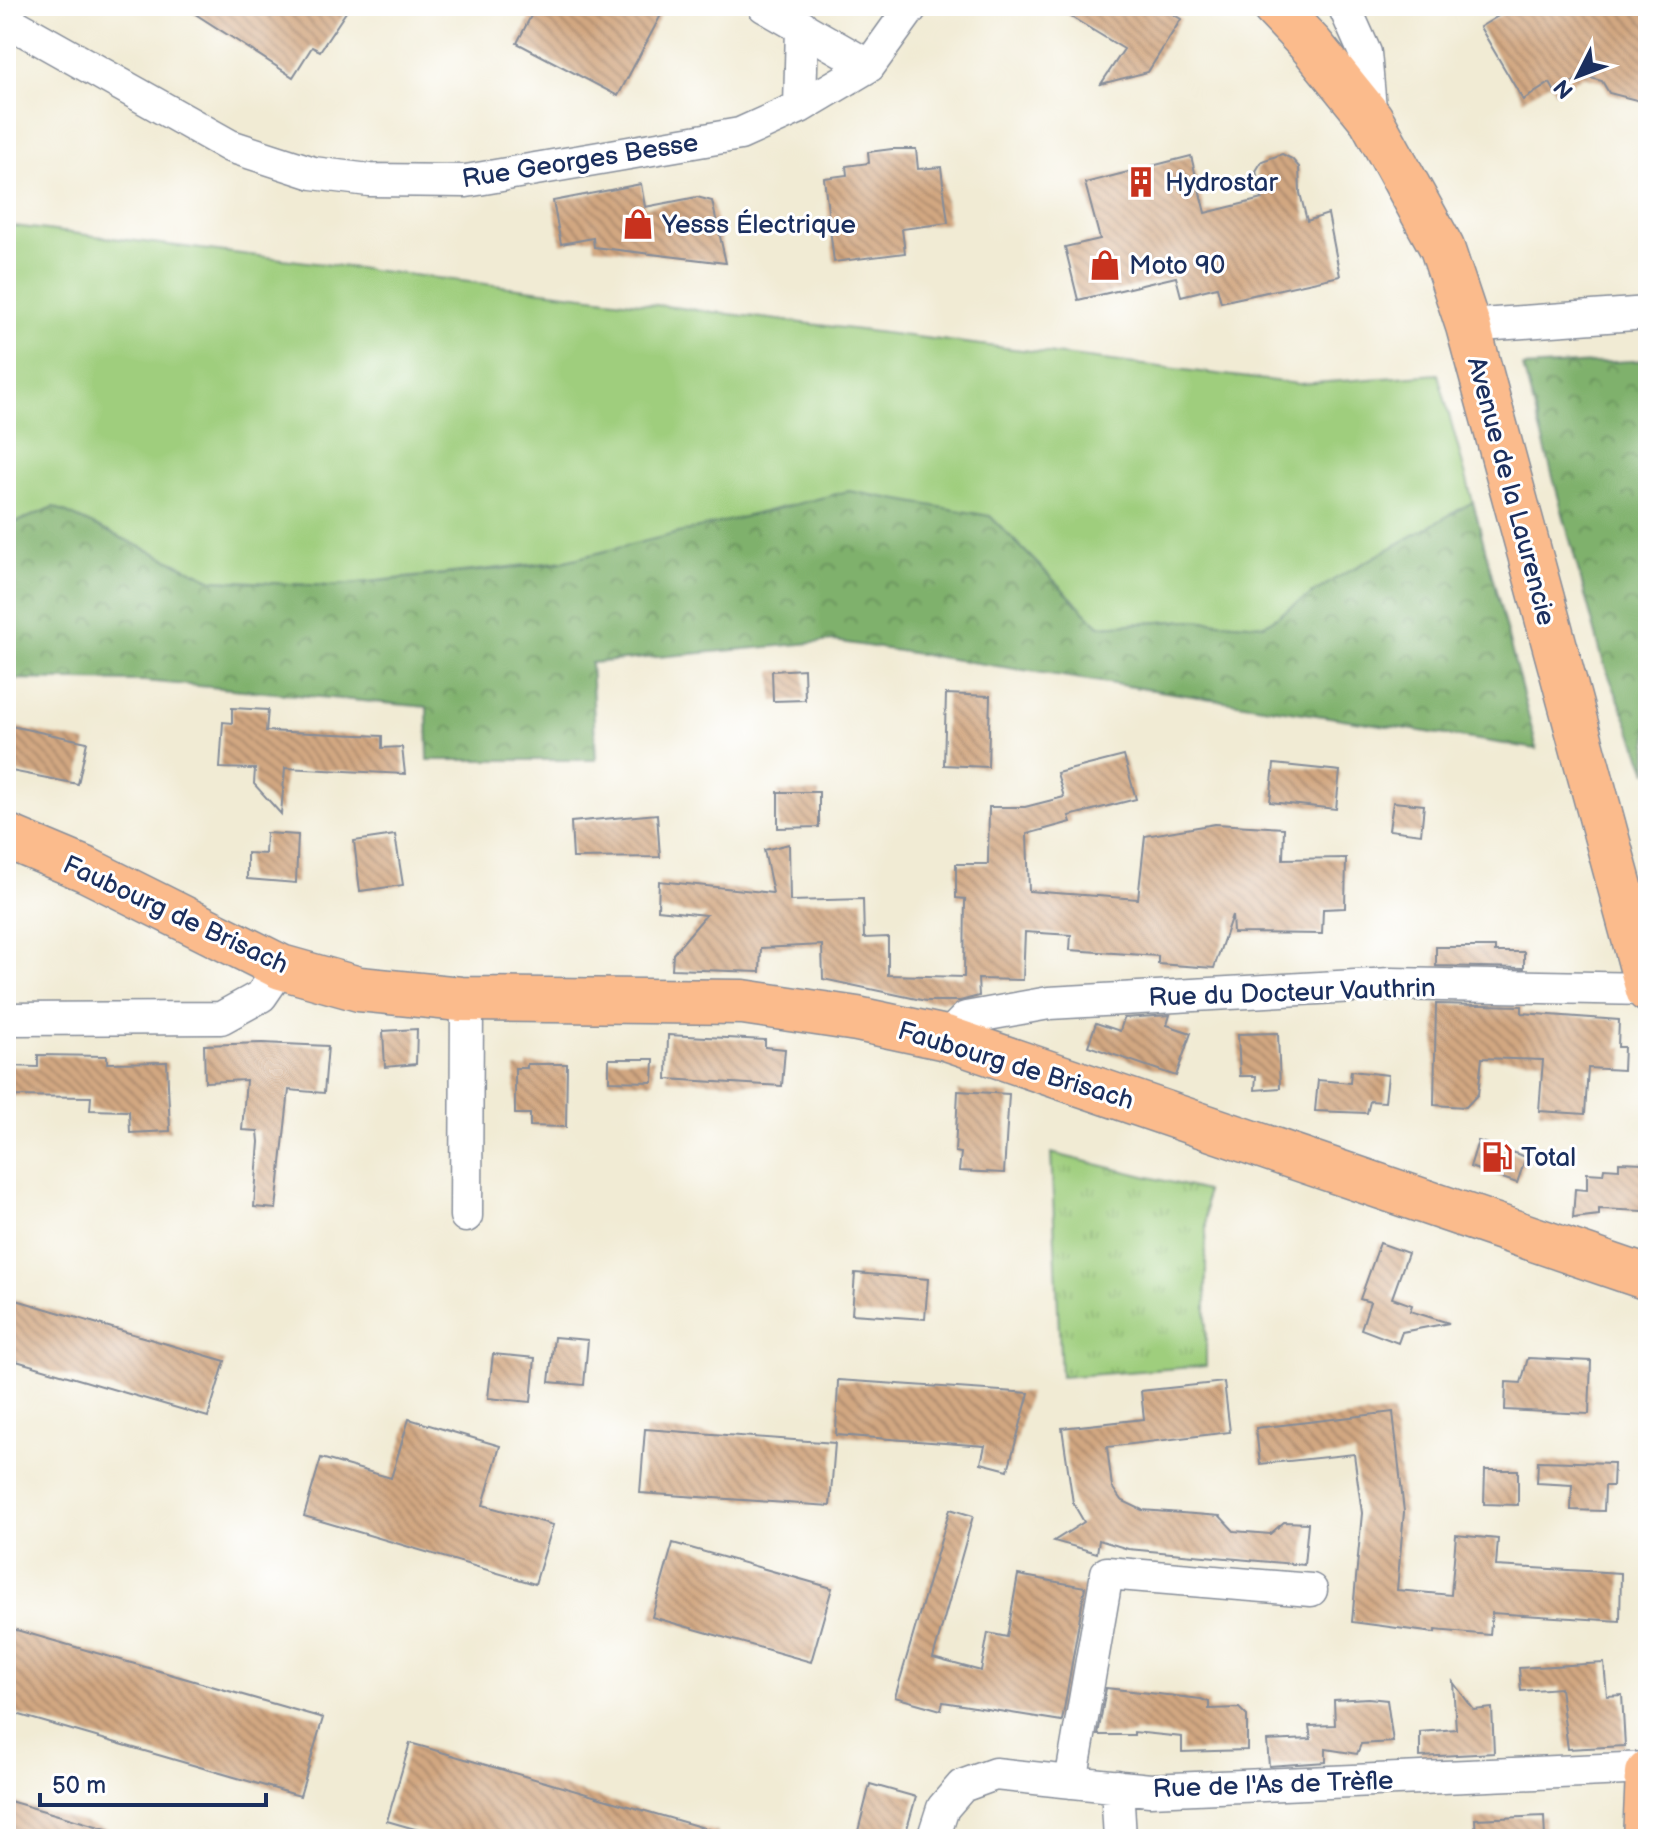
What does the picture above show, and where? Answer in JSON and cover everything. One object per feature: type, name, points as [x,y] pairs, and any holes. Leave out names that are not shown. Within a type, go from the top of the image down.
[{"type":"main road","points":[[1274,6],[1312,46],[1371,119]]},
{"type":"main road","name":"Avenue de la Laurencie","points":[[1371,119],[1442,248],[1468,326],[1648,989]]},
{"type":"main road","name":"Faubourg de Brisach","points":[[6,836],[87,870],[281,967],[359,989],[467,999],[743,1002],[857,1019],[946,1038],[1648,1278]]},
{"type":"main road","points":[[1645,1839],[1648,1771]]},
{"type":"street","points":[[764,6],[869,66]]},
{"type":"street","name":"Rue Georges Besse","points":[[6,20],[230,146],[313,173],[369,180],[466,181],[740,134],[800,107],[869,66],[912,6]]},
{"type":"street","name":"Avenue de la Laurencie","points":[[1344,6],[1365,53],[1371,119]]},
{"type":"street","points":[[800,107],[802,26]]},
{"type":"street","points":[[1468,326],[1648,313]]},
{"type":"street","points":[[6,1019],[221,1018],[261,996],[281,967]]},
{"type":"street","name":"Rue du Docteur Vauthrin","points":[[946,1038],[966,1018],[1049,1003],[1391,984],[1648,989]]},
{"type":"street","points":[[466,1216],[467,999]]},
{"type":"street","points":[[1071,1782],[1107,1573],[1311,1590]]},
{"type":"street","name":"Rue de l'As de Trèfle","points":[[933,1839],[943,1808],[962,1786],[995,1774],[1150,1790],[1648,1771]]},
{"type":"street","points":[[1117,1786],[1120,1839]]},
{"type":"green space","points":[[6,225],[1299,384],[1438,374],[1473,502],[1335,579],[1264,625],[1190,620],[1099,626],[990,516],[329,586],[213,580],[54,507],[15,523],[6,519]]},
{"type":"green space","points":[[1648,360],[1648,773],[1603,661],[1523,367]]},
{"type":"green space","points":[[849,491],[990,516],[1099,626],[1190,620],[1264,625],[1335,579],[1473,502],[1537,749],[834,641],[591,663],[596,760],[428,760],[427,707],[144,681],[6,679],[6,519],[15,523],[54,507],[213,580],[329,586],[557,563]]},
{"type":"green space","points":[[1051,1153],[1206,1191],[1206,1366],[1061,1377]]},
{"type":"building","points":[[183,6],[350,6],[320,51],[312,47],[293,77]]},
{"type":"building","points":[[536,6],[644,6],[661,15],[618,96],[517,43]]},
{"type":"building","points":[[1053,6],[1159,6],[1181,19],[1148,72],[1101,84],[1124,49]]},
{"type":"building","points":[[1515,6],[1622,6],[1648,13],[1648,103],[1609,93],[1602,81],[1583,76],[1555,92],[1550,83],[1523,100],[1480,27]]},
{"type":"building","points":[[916,149],[918,169],[941,167],[948,223],[902,229],[905,253],[834,262],[824,178],[847,175],[846,166],[869,163],[868,152]]},
{"type":"building","points":[[1282,154],[1299,167],[1300,193],[1307,221],[1328,214],[1340,276],[1221,302],[1217,287],[1181,296],[1176,277],[1078,300],[1065,247],[1100,239],[1085,183],[1191,156],[1205,213],[1262,199],[1256,171],[1262,161]]},
{"type":"building","name":"Yesss Électrique","points":[[641,184],[645,207],[697,197],[712,201],[726,263],[594,247],[593,238],[561,244],[553,201]]},
{"type":"building","points":[[804,669],[805,700],[773,701],[772,671]]},
{"type":"building","points":[[946,694],[990,696],[988,767],[944,765]]},
{"type":"building","points":[[232,708],[268,710],[266,731],[382,736],[382,748],[402,747],[405,774],[285,768],[281,814],[254,784],[255,769],[220,768],[223,722],[232,723]]},
{"type":"building","points":[[6,725],[87,742],[78,784],[6,770]]},
{"type":"building","points":[[1124,756],[1136,799],[1069,816],[1071,822],[1027,834],[1029,891],[1138,899],[1145,836],[1215,824],[1284,828],[1283,859],[1346,858],[1345,908],[1323,909],[1322,934],[1233,933],[1232,915],[1214,968],[1158,964],[1158,956],[1070,950],[1071,935],[1025,932],[1023,980],[978,979],[979,996],[960,1001],[926,1001],[823,979],[822,945],[761,948],[760,972],[672,969],[673,954],[706,915],[658,910],[659,881],[773,893],[764,850],[789,844],[790,901],[863,899],[864,938],[888,937],[888,975],[964,977],[965,899],[956,898],[956,864],[988,864],[989,807],[1025,807],[1064,797],[1057,773]]},
{"type":"building","points":[[1274,764],[1340,771],[1336,809],[1270,802]]},
{"type":"building","points":[[778,792],[819,792],[819,827],[778,828]]},
{"type":"building","points":[[1393,802],[1424,805],[1421,834],[1389,830]]},
{"type":"building","points":[[657,814],[660,857],[573,858],[571,822]]},
{"type":"building","points":[[266,833],[298,835],[296,883],[247,879],[247,853],[265,854]]},
{"type":"building","points":[[395,835],[403,885],[360,891],[354,841]]},
{"type":"building","points":[[1436,947],[1495,947],[1495,952],[1524,952],[1524,968],[1436,966]]},
{"type":"building","points":[[1436,1004],[1522,1006],[1522,1013],[1619,1020],[1618,1047],[1624,1047],[1623,1070],[1588,1068],[1585,1114],[1539,1111],[1543,1060],[1482,1058],[1478,1094],[1466,1107],[1434,1105]]},
{"type":"building","points":[[1170,1015],[1167,1025],[1191,1033],[1176,1076],[1088,1046],[1096,1023],[1120,1031],[1124,1018]]},
{"type":"building","points":[[417,1029],[416,1064],[385,1067],[383,1031]]},
{"type":"building","points":[[1278,1033],[1280,1088],[1255,1090],[1256,1076],[1240,1076],[1238,1034]]},
{"type":"building","points":[[668,1035],[765,1040],[765,1047],[785,1049],[782,1086],[667,1079]]},
{"type":"building","points":[[262,1043],[328,1046],[324,1093],[289,1090],[276,1209],[254,1207],[259,1142],[258,1131],[242,1130],[246,1080],[205,1082],[204,1045]]},
{"type":"building","points":[[38,1055],[107,1056],[107,1063],[167,1062],[170,1131],[130,1133],[129,1111],[90,1110],[91,1097],[6,1096],[6,1066],[38,1067]]},
{"type":"building","points":[[609,1059],[654,1059],[653,1082],[609,1081]]},
{"type":"building","points":[[527,1064],[567,1064],[566,1127],[530,1126],[530,1114],[515,1114],[515,1068],[527,1068]]},
{"type":"building","points":[[1351,1071],[1388,1075],[1385,1102],[1370,1101],[1367,1113],[1315,1111],[1318,1080],[1350,1083]]},
{"type":"building","points":[[958,1091],[1009,1094],[1004,1173],[959,1171],[961,1153],[955,1152]]},
{"type":"building","points":[[1478,1141],[1526,1157],[1517,1183],[1470,1167]]},
{"type":"building","points":[[1619,1162],[1644,1163],[1644,1211],[1599,1209],[1599,1215],[1573,1218],[1575,1189],[1587,1190],[1587,1173],[1603,1174],[1604,1168],[1619,1169]]},
{"type":"building","points":[[1380,1243],[1408,1253],[1392,1298],[1412,1305],[1410,1311],[1449,1323],[1402,1332],[1398,1343],[1361,1329],[1370,1302],[1360,1299]]},
{"type":"building","points":[[855,1273],[928,1279],[925,1319],[852,1314]]},
{"type":"building","points":[[6,1297],[225,1361],[208,1417],[6,1358]]},
{"type":"building","points":[[554,1337],[588,1340],[584,1385],[549,1382]]},
{"type":"building","points":[[493,1354],[535,1358],[531,1402],[488,1398]]},
{"type":"building","points":[[1528,1358],[1591,1361],[1589,1414],[1505,1410],[1506,1382],[1521,1383]]},
{"type":"building","points":[[838,1380],[1029,1393],[1008,1470],[981,1463],[985,1446],[836,1435]]},
{"type":"building","points":[[1224,1382],[1230,1432],[1107,1447],[1112,1487],[1121,1500],[1142,1510],[1220,1516],[1234,1531],[1270,1534],[1284,1522],[1308,1523],[1304,1565],[1128,1549],[1099,1540],[1097,1553],[1054,1541],[1084,1522],[1073,1503],[1062,1428],[1144,1419],[1141,1391]]},
{"type":"building","points":[[1393,1412],[1404,1512],[1397,1590],[1451,1595],[1456,1535],[1498,1539],[1496,1566],[1621,1573],[1620,1621],[1492,1613],[1490,1635],[1435,1630],[1435,1633],[1352,1622],[1362,1513],[1354,1454],[1260,1464],[1256,1428]]},
{"type":"building","points":[[409,1419],[500,1446],[483,1505],[553,1525],[535,1584],[304,1516],[321,1458],[391,1478]]},
{"type":"building","points":[[645,1429],[835,1443],[830,1506],[640,1493]]},
{"type":"building","points":[[1538,1461],[1614,1463],[1613,1486],[1605,1486],[1604,1511],[1571,1510],[1572,1485],[1537,1483]]},
{"type":"building","points":[[1485,1470],[1518,1470],[1518,1505],[1484,1504]]},
{"type":"building","points":[[950,1509],[973,1516],[933,1658],[981,1671],[988,1633],[1007,1637],[1018,1575],[1085,1587],[1062,1721],[943,1702],[941,1710],[895,1697]]},
{"type":"building","points":[[673,1543],[832,1588],[811,1662],[652,1617]]},
{"type":"building","points":[[6,1627],[323,1718],[300,1796],[6,1711]]},
{"type":"building","points":[[1604,1663],[1607,1696],[1622,1695],[1625,1746],[1568,1749],[1560,1688],[1521,1691],[1519,1668]]},
{"type":"building","points":[[1453,1682],[1474,1710],[1492,1708],[1494,1753],[1420,1757],[1420,1732],[1456,1729]]},
{"type":"building","points":[[1106,1688],[1201,1699],[1209,1702],[1209,1709],[1239,1708],[1247,1716],[1247,1750],[1182,1752],[1182,1737],[1134,1732],[1134,1735],[1098,1735]]},
{"type":"building","points":[[1334,1700],[1387,1700],[1393,1742],[1361,1744],[1357,1754],[1326,1749],[1326,1762],[1269,1766],[1267,1741],[1311,1739],[1309,1726],[1335,1725]]},
{"type":"building","points":[[410,1743],[718,1832],[717,1839],[450,1839],[387,1821]]},
{"type":"building","points":[[870,1784],[916,1797],[904,1839],[856,1839]]},
{"type":"building","points":[[6,1800],[117,1832],[116,1839],[6,1839]]},
{"type":"building","points":[[1544,1816],[1545,1839],[1476,1839],[1475,1819]]},
{"type":"place","name":"Hydrostar","points":[[1141,182]]},
{"type":"place","name":"Yesss Électrique","points":[[638,224]]},
{"type":"place","name":"Moto 90","points":[[1105,265]]},
{"type":"place","name":"Total","points":[[1497,1157]]}]
